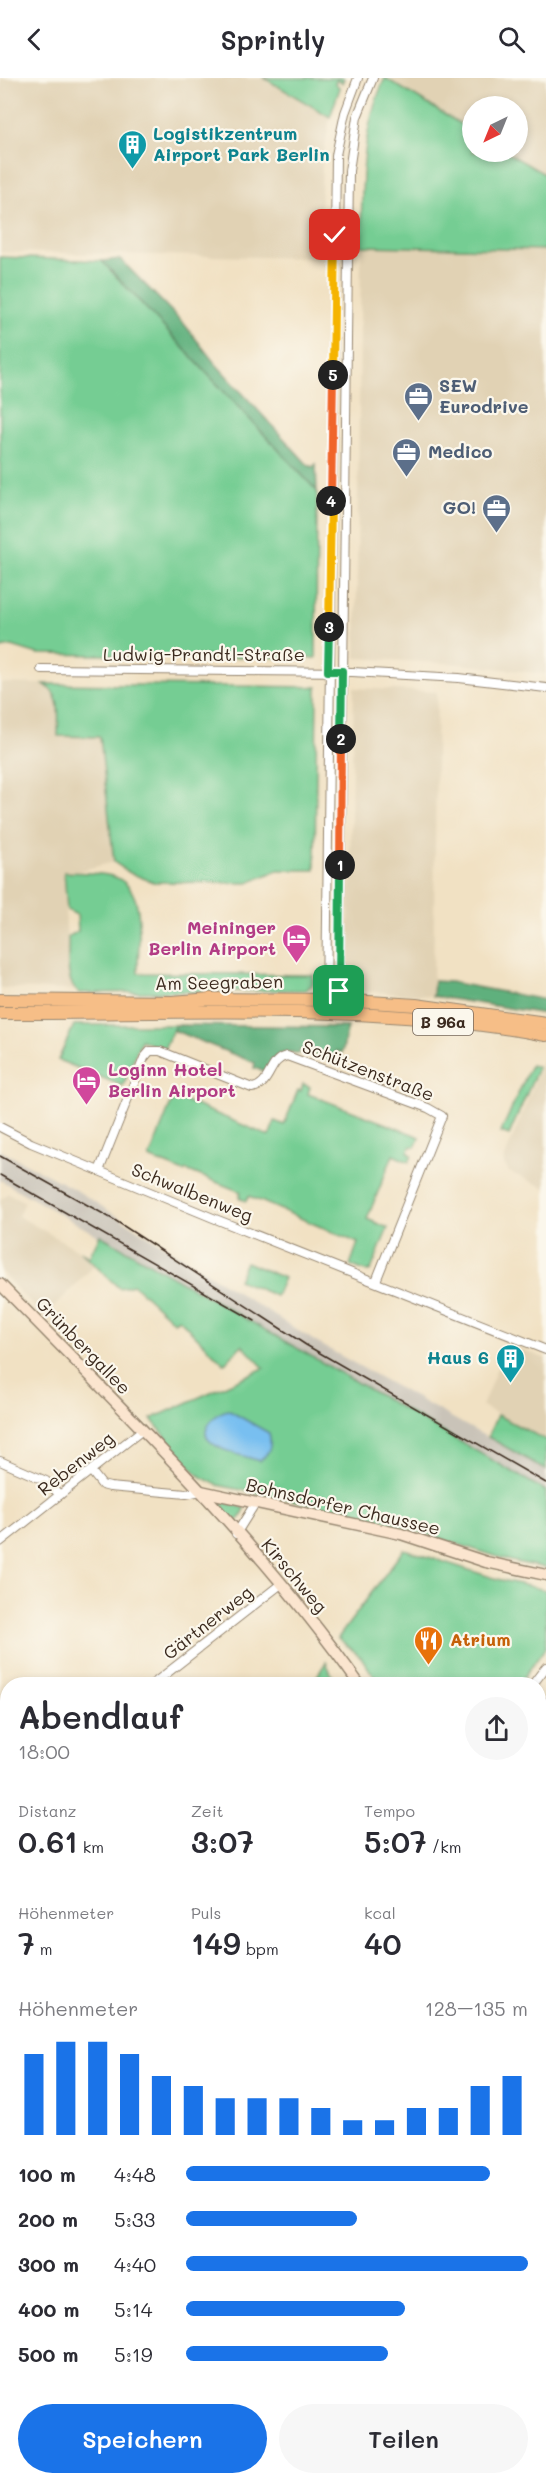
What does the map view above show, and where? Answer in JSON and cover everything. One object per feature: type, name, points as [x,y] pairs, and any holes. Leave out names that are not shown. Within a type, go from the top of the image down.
[{"type":"main road","name":"Am Seegraben","points":[[0,1000],[172,1002],[332,1000],[416,1005],[546,1023]]},
{"type":"main road","name":"Am Seegraben","points":[[0,1013],[332,1013],[448,1022],[546,1035]]},
{"type":"street","points":[[332,1013],[328,671],[336,155],[345,113],[358,78]]},
{"type":"street","points":[[332,1013],[342,671],[348,171],[357,117],[373,78]]},
{"type":"street","name":"Ludwig-Prandtl-Straße","points":[[41,669],[342,671],[459,678],[546,688]]},
{"type":"street","name":"Schützenstraße","points":[[99,1171],[144,1058],[150,1051],[160,1051],[252,1088],[263,1084],[277,1060],[287,1056],[328,1069],[442,1116],[376,1281]]},
{"type":"street","name":"Schwalbenweg","points":[[0,1127],[99,1171],[546,1350]]},
{"type":"street","name":"Grünbergallee","points":[[0,1284],[141,1431]]},
{"type":"street","name":"Rebenweg","points":[[0,1542],[141,1431]]},
{"type":"street","name":"Kirschweg","points":[[141,1431],[201,1491],[280,1584],[353,1677]]},
{"type":"street","points":[[0,1461],[46,1481],[60,1495]]},
{"type":"street","points":[[91,1472],[102,1485],[110,1487],[186,1494],[201,1491]]},
{"type":"street","name":"Bohnsdorfer Chaussee","points":[[201,1491],[401,1534],[486,1562],[546,1575]]},
{"type":"street","points":[[237,1534],[256,1502]]},
{"type":"street","name":"Gärtnerweg","points":[[162,1677],[280,1584]]},
{"type":"shaded area","name":"Logistikzentrum Airport Park Berlin","points":[[0,78],[264,78],[330,117],[322,165],[319,258],[0,252]]},
{"type":"shaded area","points":[[385,78],[546,78],[546,175],[523,162],[528,162],[528,96],[462,96],[462,125]]},
{"type":"shaded area","points":[[361,246],[546,250],[546,674],[460,664],[356,658]]},
{"type":"shaded area","points":[[0,683],[44,684],[52,689],[58,699],[58,736],[100,737],[114,862],[63,875],[69,973],[75,990],[0,988]]},
{"type":"shaded area","points":[[354,688],[437,692],[433,996],[356,991],[347,983]]},
{"type":"shaded area","points":[[546,1053],[546,1188],[509,1172],[503,1162]]},
{"type":"shaded area","points":[[0,1150],[76,1190],[316,1342],[546,1470],[546,1491],[0,1180]]},
{"type":"shaded area","points":[[8,1193],[25,1202],[18,1216],[80,1251],[94,1263],[94,1266],[44,1317],[0,1271],[0,1200]]},
{"type":"shaded area","points":[[507,1343],[546,1359],[546,1440],[482,1406]]},
{"type":"green space","points":[[264,78],[344,78],[342,83],[337,80],[335,83],[340,88],[330,117]]},
{"type":"green space","points":[[385,78],[462,125],[462,162],[523,162],[546,175],[546,250],[361,246],[364,161],[377,98]]},
{"type":"green space","points":[[0,257],[102,261],[317,491],[316,658],[38,654],[12,646],[0,648]]},
{"type":"green space","points":[[120,259],[185,325],[214,362],[308,465],[313,467],[316,464],[317,491],[102,261]]},
{"type":"green space","points":[[44,684],[317,687],[315,870],[278,870],[248,883],[153,882],[130,873],[114,862],[100,737],[58,736],[57,700]]},
{"type":"green space","points":[[64,872],[112,876],[124,882],[132,892],[139,918],[138,973],[313,975],[313,984],[306,990],[79,993],[74,988],[69,975],[68,937],[78,931],[77,915],[67,910]]},
{"type":"green space","points":[[434,981],[546,1000],[546,1014],[433,996]]},
{"type":"green space","points":[[74,1025],[175,1025],[164,1049],[141,1040],[123,1086],[58,1060]]},
{"type":"green space","points":[[175,1025],[348,1027],[342,1053],[336,1051],[333,1061],[301,1049],[299,1054],[288,1052],[279,1055],[267,1072],[254,1068],[255,1063],[173,1030]]},
{"type":"green space","points":[[531,1065],[538,1068],[509,1135],[501,1132]]},
{"type":"green space","points":[[303,1084],[310,1087],[308,1094],[420,1137],[415,1147],[411,1146],[408,1152],[412,1155],[409,1162],[393,1155],[367,1219],[388,1228],[371,1270],[367,1272],[350,1265],[358,1243],[249,1196],[246,1201],[239,1198],[241,1192],[149,1158],[174,1096],[269,1136],[275,1121],[284,1125],[298,1090],[301,1091]]},
{"type":"green space","points":[[100,1235],[546,1491],[546,1568],[511,1561],[368,1516],[217,1485],[201,1477],[171,1449],[167,1438],[151,1419],[264,1368],[242,1345],[224,1364],[179,1319],[174,1322],[134,1285],[119,1288],[80,1251],[89,1257]]},
{"type":"green space","points":[[246,1262],[284,1278],[276,1296],[238,1280]]},
{"type":"green space","points":[[497,1415],[546,1440],[546,1470],[488,1437]]},
{"type":"green space","points":[[223,1502],[245,1508],[235,1523],[220,1507]]},
{"type":"green space","points":[[404,1549],[497,1579],[546,1590],[546,1647],[524,1677],[374,1677],[361,1657],[338,1638]]},
{"type":"green space","points":[[326,1662],[333,1677],[316,1677]]},
{"type":"water","points":[[228,1410],[269,1433],[269,1448],[260,1461],[223,1449],[208,1439],[206,1432],[209,1424],[217,1415]]},
{"type":"tram line","points":[[0,1156],[116,1221],[306,1345],[546,1483]]},
{"type":"tram line","points":[[0,1175],[255,1321]]},
{"type":"place","name":"Logistikzentrum Airport Park Berlin","points":[[132,170]]},
{"type":"place","name":"SEW Eurodrive","points":[[418,422]]},
{"type":"place","name":"Medico","points":[[407,478]]},
{"type":"place","name":"GO!","points":[[497,534]]},
{"type":"place","name":"Meininger Berlin Airport","points":[[297,964]]},
{"type":"place","name":"Loginn Hotel Berlin Airport","points":[[87,1106]]},
{"type":"place","name":"Haus 6","points":[[510,1384]]},
{"type":"place","name":"Atrium","points":[[429,1666]]},
{"type":"route","points":[[335,235],[328,671],[342,671],[339,991]]}]
